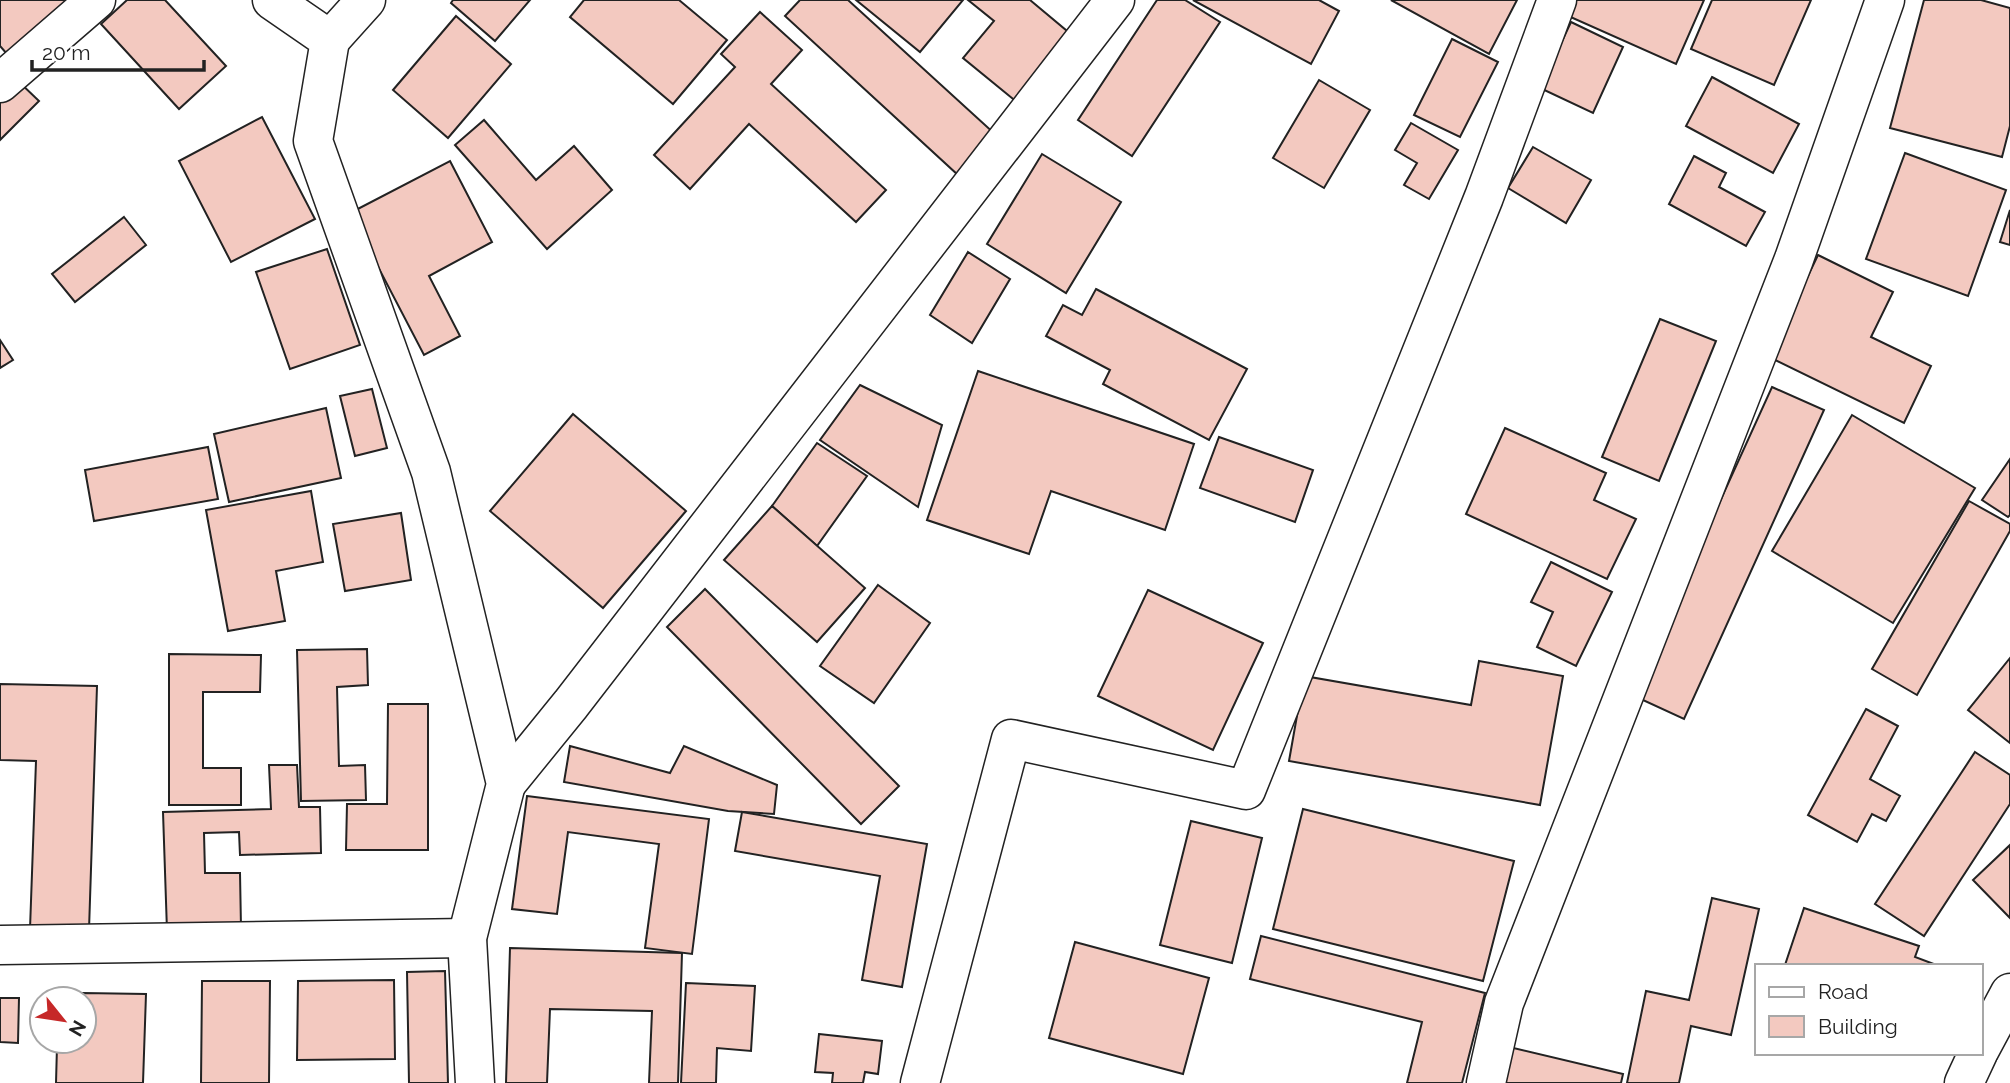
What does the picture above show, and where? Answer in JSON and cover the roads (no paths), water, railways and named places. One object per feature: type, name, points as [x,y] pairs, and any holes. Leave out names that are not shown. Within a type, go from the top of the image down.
[{"type":"street","points":[[0,83],[96,0]]},
{"type":"street","points":[[272,0],[330,40]]},
{"type":"street","points":[[366,0],[330,40],[313,141],[431,472],[506,785]]},
{"type":"street","points":[[475,1083],[467,939],[506,785],[1115,0]]},
{"type":"street","points":[[920,1083],[1011,739],[1246,790],[1484,197],[1558,0]]},
{"type":"street","points":[[1486,1083],[1504,1003],[1794,259],[1885,0]]},
{"type":"street","points":[[0,945],[467,939]]},
{"type":"street","points":[[1982,1045],[2010,993]]},
{"type":"street","points":[[1964,1083],[1977,1055]]}]
